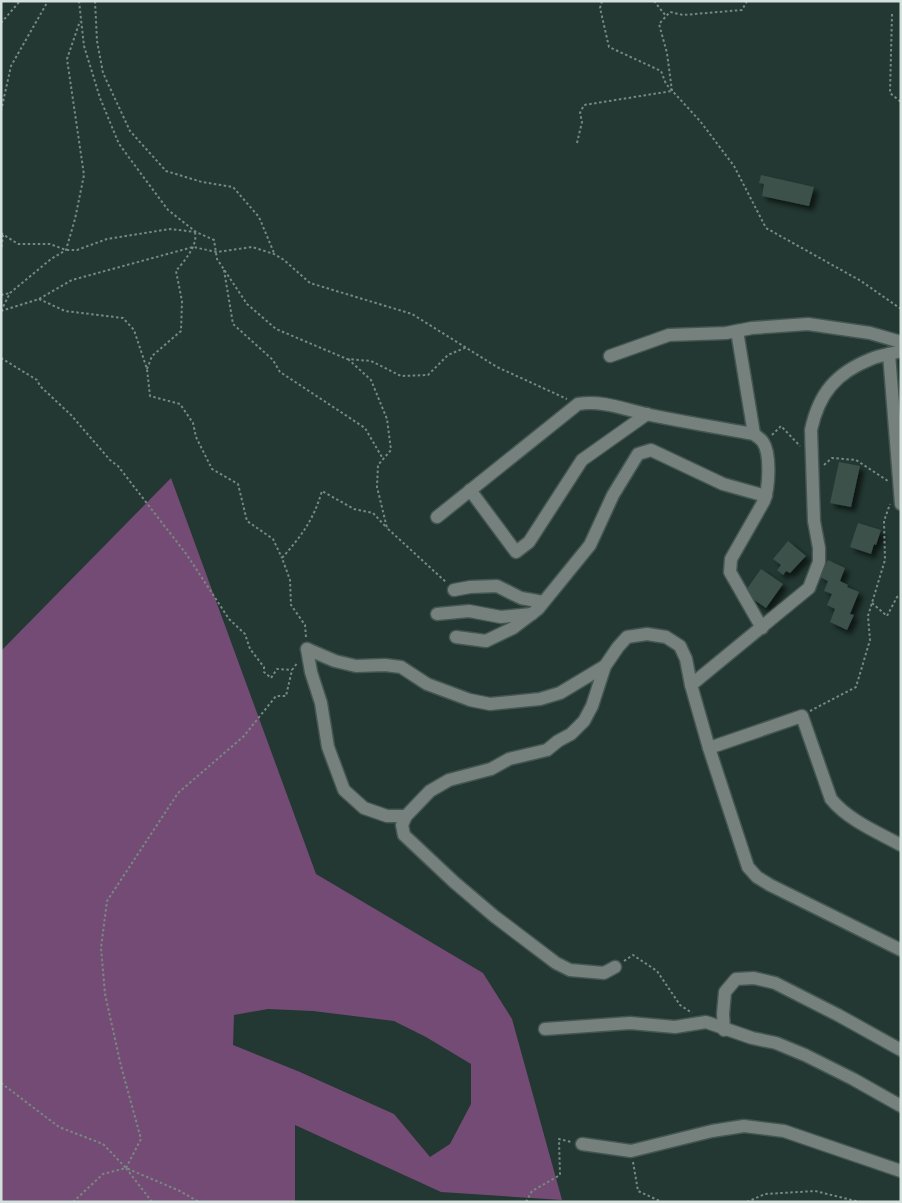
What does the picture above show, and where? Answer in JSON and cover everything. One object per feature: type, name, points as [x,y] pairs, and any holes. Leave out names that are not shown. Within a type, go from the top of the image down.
[{"type":"street","points":[[610,356],[669,335],[726,333],[752,328],[808,324],[870,333],[901,342]]},
{"type":"street","points":[[737,331],[758,438],[767,457],[768,491],[731,559],[730,572],[762,628]]},
{"type":"street","points":[[691,686],[809,588],[819,562],[819,548],[814,521],[812,430],[814,416],[829,388],[842,374],[872,358],[895,353],[900,496]]},
{"type":"street","points":[[437,517],[578,404],[591,402],[604,404],[758,438]]},
{"type":"street","points":[[470,490],[516,552],[528,542],[582,460],[647,414]]},
{"type":"street","points":[[456,638],[486,640],[512,628],[532,614],[590,545],[612,495],[638,454],[651,450],[723,484],[766,496]]},
{"type":"street","points":[[454,590],[470,587],[497,586],[521,598],[543,602]]},
{"type":"street","points":[[436,614],[469,611],[501,617],[532,614]]},
{"type":"street","points":[[615,967],[604,973],[570,970],[556,963],[494,916],[404,835],[402,825],[406,816],[430,791],[449,780],[491,769],[509,760],[547,750],[571,734],[584,721],[592,706],[605,666],[618,647],[627,637],[648,634],[666,637],[680,646],[686,659],[691,686],[709,748],[748,867],[757,877],[770,885],[901,950]]},
{"type":"street","points":[[307,649],[335,661],[356,666],[384,665],[401,667],[427,684],[470,700],[490,704],[540,699],[560,693],[605,666]]},
{"type":"street","points":[[307,649],[311,672],[322,703],[328,747],[344,790],[364,808],[386,816],[406,816]]},
{"type":"street","points":[[709,748],[802,716],[831,799],[838,808],[851,817],[901,845]]},
{"type":"street","points":[[724,1030],[725,992],[736,979],[754,978],[775,984],[838,1015],[901,1050]]},
{"type":"street","points":[[545,1028],[630,1023],[675,1027],[706,1022],[724,1030],[776,1043],[805,1055],[853,1078],[901,1106]]},
{"type":"street","points":[[582,1144],[631,1151],[712,1131],[744,1126],[784,1131],[901,1171]]},
{"type":"path","points":[[1,22],[20,1]]},
{"type":"path","points":[[1,111],[11,66],[48,1]]},
{"type":"path","points":[[79,1],[84,46],[100,98],[119,144],[168,210],[195,232],[196,238],[192,247],[176,272],[182,301],[181,332],[152,356],[147,369]]},
{"type":"path","points":[[96,1],[98,41],[103,73],[130,131],[166,171],[202,182],[233,188],[259,216],[274,254]]},
{"type":"path","points":[[602,1],[600,8],[609,47],[661,71],[666,84],[672,92],[700,120],[734,166],[766,228],[861,281],[901,309]]},
{"type":"path","points":[[654,1],[666,16]]},
{"type":"path","points":[[672,92],[667,53],[659,24],[670,12],[683,15],[742,10],[747,1]]},
{"type":"path","points":[[892,14],[890,93],[901,102]]},
{"type":"path","points":[[1,311],[10,293],[51,259],[66,250],[75,219],[84,175],[66,58],[81,20]]},
{"type":"path","points":[[576,143],[582,122],[580,113],[584,106],[672,92]]},
{"type":"path","points":[[2,233],[18,244],[50,244],[66,250],[77,250],[107,239],[170,229],[195,232],[214,240],[217,258],[247,304],[276,329],[347,359],[371,361],[402,376],[428,375],[448,355],[467,347]]},
{"type":"path","points":[[1,252],[2,233]]},
{"type":"path","points":[[1,311],[39,299],[72,280],[192,247],[217,252],[252,247],[274,254],[284,260],[310,283],[412,314],[497,367],[578,404]]},
{"type":"path","points":[[223,268],[233,324],[273,360],[280,372],[365,428],[383,459]]},
{"type":"path","points":[[1,295],[10,293]]},
{"type":"path","points":[[39,299],[65,311],[123,318],[134,330],[147,369],[150,396],[180,404],[193,423],[196,437],[212,469],[238,484],[247,521],[273,539],[290,580],[291,605],[305,625],[307,649],[292,670],[286,696],[276,696],[244,736],[178,793],[107,902],[101,948],[105,994],[121,1066],[141,1139],[126,1168]]},
{"type":"path","points":[[1,358],[37,380],[40,386],[71,415],[110,460],[118,466],[187,555],[229,619],[245,634],[250,649],[264,667],[264,672],[271,678],[277,669],[292,670]]},
{"type":"path","points":[[347,359],[371,380],[388,419],[391,450],[378,466],[377,487],[387,528]]},
{"type":"path","points":[[758,438],[782,426],[812,459]]},
{"type":"path","points":[[802,716],[856,687],[870,640],[868,616],[884,560],[884,521],[888,506],[900,496],[856,460],[832,458],[813,474]]},
{"type":"path","points":[[282,558],[301,536],[316,512],[322,491],[354,509],[373,512],[387,528],[454,590]]},
{"type":"path","points":[[872,603],[887,616],[897,597],[901,595]]},
{"type":"path","points":[[615,967],[633,955],[657,971],[680,1005],[706,1022]]},
{"type":"path","points":[[1,1083],[59,1127],[103,1144],[126,1168],[152,1202]]},
{"type":"path","points":[[526,1202],[532,1191],[560,1175],[559,1139],[582,1144]]},
{"type":"path","points":[[631,1151],[638,1191],[662,1202]]},
{"type":"path","points":[[72,1202],[102,1174],[126,1168],[180,1191],[199,1202]]},
{"type":"path","points":[[747,1202],[764,1194],[815,1191],[860,1202]]},
{"type":"shaded area","points":[[171,478],[316,874],[483,973],[512,1019],[562,1200],[441,1192],[295,1125],[295,1202],[1,1202],[1,651]],"holes":[[[268,1009],[313,1011],[394,1021],[426,1037],[471,1064],[471,1104],[450,1144],[430,1157],[394,1114],[300,1072],[233,1045],[234,1015]]]},
{"type":"building","points":[[761,175],[814,187],[809,206],[762,196],[764,184],[759,183]]},
{"type":"building","points":[[839,462],[860,466],[851,507],[830,503]]},
{"type":"building","points":[[858,523],[881,530],[871,554],[850,547]]},
{"type":"building","points":[[788,541],[806,556],[790,573],[786,571],[783,575],[777,570],[781,565],[773,559]]},
{"type":"building","points":[[828,560],[845,568],[840,581],[848,585],[847,587],[859,592],[850,614],[854,615],[847,630],[830,622],[835,609],[827,605],[832,594],[824,591],[828,581],[820,577]]},
{"type":"building","points":[[761,569],[783,584],[766,608],[744,593]]}]
